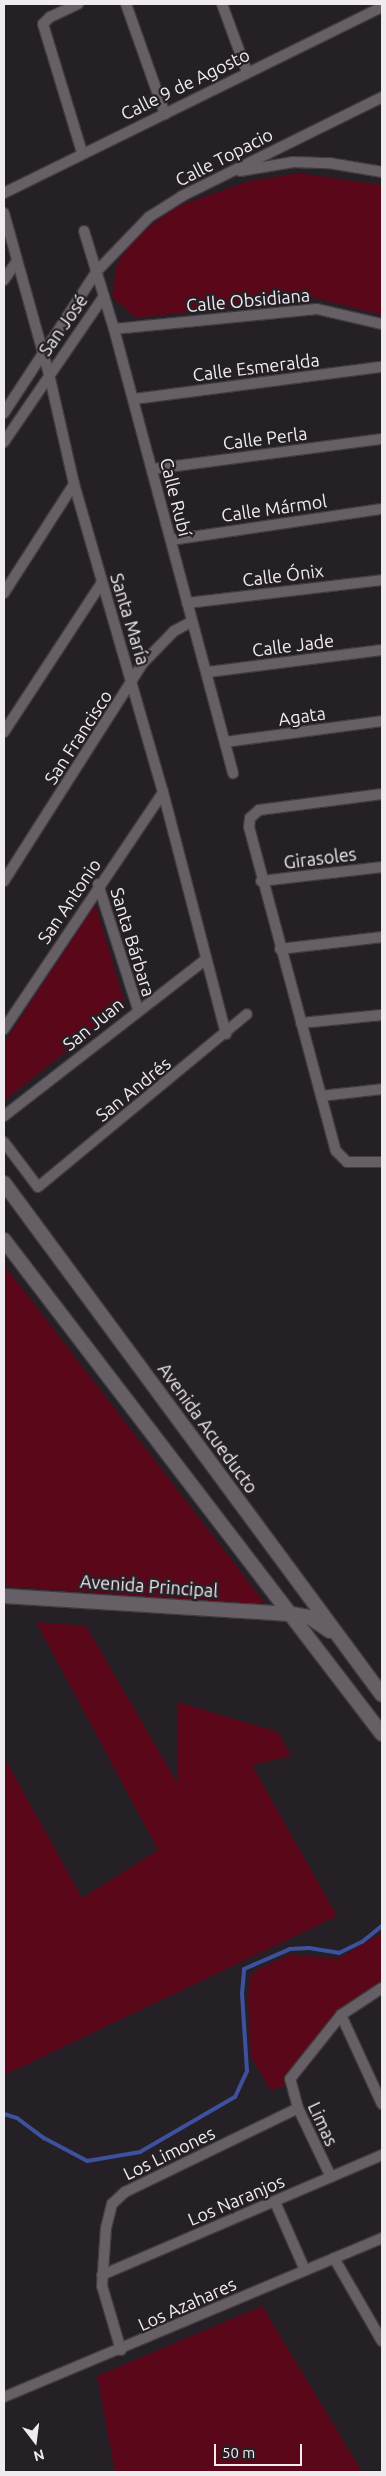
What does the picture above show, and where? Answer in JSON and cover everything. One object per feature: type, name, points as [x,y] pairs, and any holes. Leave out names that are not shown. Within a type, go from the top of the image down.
[{"type":"street","points":[[78,4],[50,17],[43,24],[82,152]]},
{"type":"street","points":[[126,4],[165,114]]},
{"type":"street","points":[[226,5],[247,72]]},
{"type":"street","name":"Calle 9 de Agosto","points":[[4,193],[82,152],[165,114],[375,7]]},
{"type":"street","name":"Calle Topacio","points":[[4,413],[41,352],[97,271],[149,217],[228,174],[382,97]]},
{"type":"street","points":[[228,174],[293,162],[328,163],[382,172]]},
{"type":"street","name":"Santa María","points":[[4,213],[41,352],[49,374],[74,484],[163,792],[205,960],[226,1034]]},
{"type":"street","name":"Calle Rubí","points":[[84,231],[134,399],[191,622],[208,672],[233,772]]},
{"type":"street","points":[[4,280],[17,261]]},
{"type":"street","name":"San José","points":[[4,442],[104,296]]},
{"type":"street","name":"Calle Obsidiana","points":[[114,329],[317,309],[382,324]]},
{"type":"street","name":"Calle Esmeralda","points":[[134,399],[382,367]]},
{"type":"street","name":"Calle Perla","points":[[152,469],[382,439]]},
{"type":"street","points":[[4,593],[74,484]]},
{"type":"street","name":"Calle Mármol","points":[[170,540],[382,509]]},
{"type":"street","name":"Calle Ónix","points":[[187,603],[382,580]]},
{"type":"street","points":[[4,731],[102,582]]},
{"type":"street","name":"San Francisco","points":[[4,881],[157,645],[191,622]]},
{"type":"street","name":"Calle Jade","points":[[208,672],[382,650]]},
{"type":"street","name":"Agata","points":[[225,742],[382,721]]},
{"type":"street","name":"San Antonio","points":[[4,1029],[98,884],[163,792]]},
{"type":"street","points":[[382,794],[259,810],[250,818],[249,834],[336,1151],[341,1158],[356,1164],[382,1162]]},
{"type":"street","name":"Girasoles","points":[[262,881],[382,867]]},
{"type":"street","name":"Santa Bárbara","points":[[98,884],[138,1009]]},
{"type":"street","points":[[280,949],[382,937]]},
{"type":"street","name":"San Juan","points":[[4,1116],[138,1009],[205,960]]},
{"type":"street","name":"San Andrés","points":[[4,1142],[38,1187],[226,1034],[247,1014]]},
{"type":"street","points":[[301,1023],[382,1015]]},
{"type":"street","points":[[321,1096],[382,1089]]},
{"type":"street","name":"Avenida Acueducto","points":[[4,1182],[382,1695]]},
{"type":"street","points":[[4,1240],[251,1566],[292,1614],[382,1734]]},
{"type":"street","name":"Avenida Principal","points":[[4,1596],[292,1614],[309,1617],[340,1638]]},
{"type":"street","points":[[382,1988],[341,2015],[382,2104]]},
{"type":"street","name":"Limas","points":[[331,2178],[298,2108],[290,2083],[296,2069],[341,2015]]},
{"type":"street","name":"Los Limones","points":[[121,2350],[103,2297],[102,2274],[109,2213],[117,2197],[298,2108]]},
{"type":"street","name":"Los Naranjos","points":[[102,2274],[276,2202],[382,2155]]},
{"type":"street","points":[[276,2202],[306,2270]]},
{"type":"street","name":"Los Azahares","points":[[4,2397],[121,2350],[382,2238]]},
{"type":"street","points":[[334,2258],[382,2341]]},
{"type":"shaded area","points":[[299,173],[382,185],[382,315],[315,298],[136,318],[112,297],[117,263],[134,239],[175,207],[249,181]]},
{"type":"shaded area","points":[[95,903],[125,1004],[4,1101],[4,1043]]},
{"type":"shaded area","points":[[4,1265],[267,1606],[4,1586]]},
{"type":"shaded area","points":[[36,1622],[86,1626],[178,1784],[178,1702],[278,1732],[291,1756],[252,1765],[337,1916],[4,2075],[4,1757],[82,1898],[158,1850]]},
{"type":"shaded area","points":[[382,1933],[382,1988],[341,2015],[290,2083],[271,2091],[251,2057],[248,2000],[249,1981],[254,1971],[291,1954],[337,1959]]},
{"type":"shaded area","points":[[262,2306],[362,2472],[115,2472],[97,2376]]},
{"type":"waterway","points":[[4,2114],[17,2118],[44,2138],[87,2161],[140,2152],[235,2097],[247,2071],[242,1994],[244,1969],[290,1949],[309,1948],[339,1953],[362,1942],[382,1926]]}]
